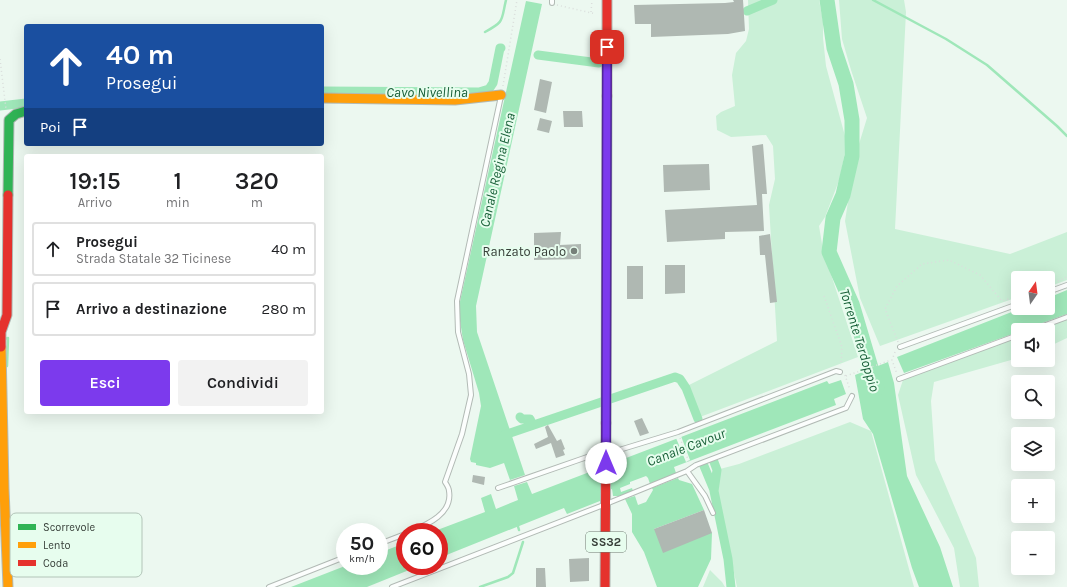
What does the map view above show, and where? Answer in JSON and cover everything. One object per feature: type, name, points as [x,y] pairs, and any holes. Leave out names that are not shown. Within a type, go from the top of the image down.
[{"type":"street","name":"SS32","points":[[605,587],[607,0]]},
{"type":"street","points":[[324,98],[455,100],[501,95]]},
{"type":"street","points":[[8,587],[4,488],[2,339],[7,315],[8,120],[16,114],[24,112]]},
{"type":"lane","points":[[430,523],[438,518],[444,511],[448,502],[450,491],[446,482],[462,434],[469,407],[471,395],[470,385],[458,332],[457,301],[501,95]]},
{"type":"lane","points":[[1055,289],[1067,285]]},
{"type":"lane","points":[[900,347],[1011,307]]},
{"type":"lane","points":[[1051,323],[1067,317]]},
{"type":"lane","points":[[900,379],[1011,338]]},
{"type":"lane","points":[[498,488],[590,456],[606,458],[678,432],[831,372],[840,372]]},
{"type":"lane","points":[[392,587],[606,500],[687,471],[696,465],[846,408],[852,396]]},
{"type":"lane","points":[[687,471],[705,496],[712,508],[713,513]]},
{"type":"lane","points":[[269,587],[336,561]]},
{"type":"path","points":[[501,95],[516,0]]},
{"type":"path","points":[[591,13],[592,0]]},
{"type":"path","points":[[552,2],[607,16]]},
{"type":"path","points":[[0,59],[6,109]]},
{"type":"path","points":[[900,379],[892,360],[894,353],[900,347],[884,309],[897,286],[922,264],[949,260],[980,275],[1002,301],[1011,298]]},
{"type":"path","points":[[824,296],[842,348],[840,372]]},
{"type":"path","points":[[852,396],[846,376],[892,360]]},
{"type":"path","points":[[679,437],[688,461]]},
{"type":"shaded area","points":[[748,0],[819,0],[823,21],[826,66],[845,136],[844,157],[840,178],[825,217],[819,226],[823,250],[858,357],[700,417],[687,386],[777,341],[769,205],[775,179],[773,146],[766,135],[731,137],[717,130],[716,116],[721,112],[735,106],[732,75],[736,53],[746,41],[749,29]]},
{"type":"shaded area","points":[[839,0],[904,0],[906,12],[895,229],[1010,254],[1067,232],[1067,280],[1055,284],[1055,271],[1011,271],[1011,299],[880,346],[860,298],[845,221],[855,157],[867,118],[842,39]]},
{"type":"shaded area","points":[[1067,319],[1067,338],[1055,344],[1055,323]]},
{"type":"shaded area","points":[[1011,340],[1011,360],[934,382],[931,401],[935,460],[976,558],[979,587],[960,587],[954,548],[916,475],[898,395],[903,380]]},
{"type":"shaded area","points":[[850,422],[871,431],[914,587],[737,587],[717,491],[720,469],[739,464]]},
{"type":"shaded area","points":[[710,570],[722,582],[725,587],[703,587]]},
{"type":"water","name":"Canale Regina Elena","points":[[526,1],[542,4],[476,306],[477,332],[525,475],[510,480],[504,463],[490,468],[476,465],[476,463],[471,462],[470,459],[481,406],[479,393],[463,340],[459,306]]},
{"type":"water","points":[[1067,290],[1067,314],[1042,323],[1011,323],[1011,335],[904,373],[897,357],[1011,312],[1011,315],[1055,315],[1055,295]]},
{"type":"water","points":[[888,362],[894,383],[907,476],[940,547],[953,587],[919,587],[912,568],[873,434],[863,419],[855,375]]},
{"type":"water","name":"Canale Cavour","points":[[841,380],[846,394],[834,399],[836,405],[674,467],[676,473],[650,484],[646,476],[630,482],[630,484],[620,488],[621,492],[632,488],[633,491],[621,496],[613,496],[612,489],[600,493],[600,501],[567,514],[564,508],[448,554],[448,526],[485,512],[481,498],[491,494],[496,509],[518,500],[514,486],[527,482],[532,494],[827,381],[829,384]]},
{"type":"water","points":[[678,478],[679,480],[692,484],[704,510],[654,529],[712,533],[711,559],[698,587],[657,587],[644,552],[632,532],[632,514],[625,499],[635,496],[638,505],[646,502],[653,490],[652,488]]},
{"type":"water","points":[[396,546],[397,575],[367,587],[291,587],[336,570],[336,575],[388,575],[388,550]]},
{"type":"pier","points":[[681,436],[690,460],[686,462],[676,438]]},
{"type":"building","points":[[733,0],[743,0],[745,31],[728,34],[651,37],[651,24],[635,24],[634,5],[725,3],[734,2]]},
{"type":"building","points":[[540,79],[552,82],[546,113],[534,110]]},
{"type":"building","points":[[563,111],[582,111],[583,127],[564,127]]},
{"type":"building","points":[[540,118],[552,121],[549,133],[537,130]]},
{"type":"building","points":[[763,144],[767,194],[762,194],[764,231],[725,232],[725,239],[667,242],[665,210],[757,205],[752,146]]},
{"type":"building","points":[[709,164],[710,190],[664,192],[663,165]]},
{"type":"building","points":[[561,232],[560,245],[581,244],[581,259],[534,260],[534,233]]},
{"type":"building","points":[[770,234],[777,302],[770,303],[765,255],[760,255],[759,236]]},
{"type":"building","points":[[665,265],[685,265],[685,293],[665,294]]},
{"type":"building","points":[[627,266],[643,266],[643,299],[627,299]]},
{"type":"building","points":[[642,418],[649,433],[640,436],[634,421]]},
{"type":"building","points":[[548,425],[557,441],[561,439],[565,449],[563,450],[565,455],[556,458],[551,443],[536,449],[534,444],[548,437],[545,427]]},
{"type":"building","points":[[473,475],[485,477],[484,485],[472,482]]},
{"type":"building","points":[[704,510],[712,533],[663,553],[654,529]]},
{"type":"building","points":[[589,558],[589,581],[570,582],[569,559]]},
{"type":"building","points":[[536,568],[545,568],[546,587],[536,587]]},
{"type":"waterway","points":[[485,32],[501,20],[506,0]]},
{"type":"waterway","points":[[747,11],[773,0]]},
{"type":"waterway","name":"Torrente Terdoppio","points":[[827,0],[834,48],[846,84],[852,120],[852,156],[843,195],[833,218],[829,252],[852,304],[877,388]]},
{"type":"waterway","points":[[873,0],[946,39],[987,65],[1067,136]]},
{"type":"waterway","name":"Cavo Nivellina","points":[[324,91],[479,92],[489,89],[493,83],[501,48]]},
{"type":"waterway","points":[[538,55],[599,63]]},
{"type":"waterway","name":"Cavo Nivellina","points":[[0,106],[24,103]]},
{"type":"waterway","points":[[4,339],[8,338],[7,366]]},
{"type":"waterway","points":[[504,435],[675,377],[680,379],[686,388],[698,419]]},
{"type":"waterway","name":"Cavo Nivellina","points":[[520,417],[522,419],[530,419],[533,425]]},
{"type":"waterway","points":[[714,462],[717,470],[714,491],[728,559],[731,587]]},
{"type":"waterway","points":[[704,466],[714,490]]},
{"type":"waterway","points":[[517,523],[519,530]]},
{"type":"waterway","points":[[480,587],[508,577],[513,573],[523,542]]},
{"type":"traffic: fast","points":[[606,423],[607,96]]},
{"type":"traffic: fast","points":[[8,195],[9,120],[16,114],[24,112]]},
{"type":"traffic: slow","points":[[324,98],[455,100],[501,95]]},
{"type":"traffic: slow","points":[[1,347],[8,587]]},
{"type":"traffic: jam","points":[[607,0],[607,96]]},
{"type":"traffic: jam","points":[[1,347],[1,332],[7,315],[8,195]]},
{"type":"traffic: jam","points":[[605,587],[606,423]]},
{"type":"place","name":"Ranzato Paolo","points":[[574,251]]},
{"type":"route","points":[[606,463],[607,47]]}]
